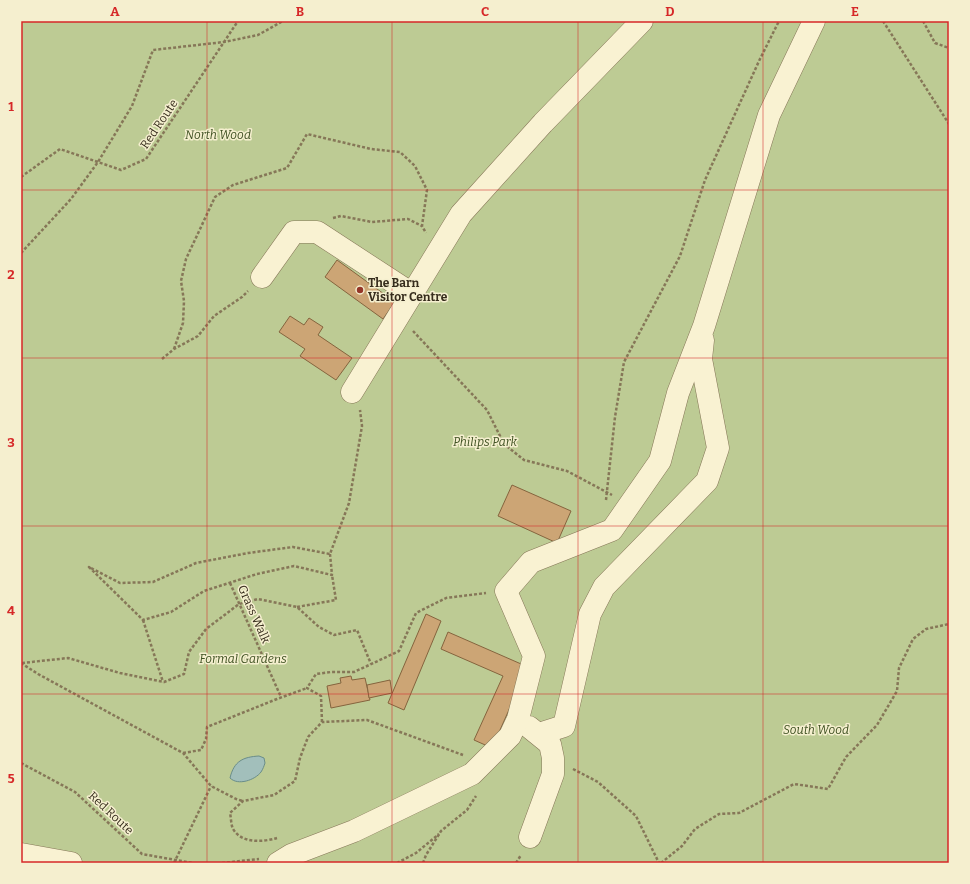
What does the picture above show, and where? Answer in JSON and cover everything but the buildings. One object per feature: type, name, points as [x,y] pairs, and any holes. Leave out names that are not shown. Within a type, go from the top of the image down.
[{"type":"lane","points":[[352,392],[461,214],[542,123],[642,21]]},
{"type":"lane","points":[[278,863],[291,855],[354,831],[472,774],[510,736],[518,719],[534,656],[506,591],[531,562],[612,530],[660,461],[678,392],[704,326],[769,116],[814,21]]},
{"type":"lane","points":[[262,277],[294,232],[317,232],[412,294]]},
{"type":"lane","points":[[539,734],[564,726],[590,614],[604,587],[707,481],[718,448],[701,359],[704,326]]},
{"type":"lane","points":[[518,719],[550,744],[553,758],[553,774],[530,837]]},
{"type":"lane","points":[[21,854],[71,863]]},
{"type":"path","name":"Red Route","points":[[21,177],[60,148],[121,170],[146,159],[238,21]]},
{"type":"path","points":[[21,253],[71,199],[98,162],[132,106],[153,50],[224,42],[258,35],[283,21]]},
{"type":"path","points":[[606,503],[624,362],[680,256],[705,180],[756,67],[779,21]]},
{"type":"path","points":[[883,21],[949,124]]},
{"type":"path","points":[[923,21],[934,43],[949,48]]},
{"type":"path","points":[[174,349],[183,323],[184,301],[181,281],[186,259],[215,197],[233,185],[288,168],[307,134],[371,148],[400,152],[415,166],[427,190],[422,226]]},
{"type":"path","points":[[328,219],[341,216],[372,222],[408,219],[422,226],[438,252]]},
{"type":"path","points":[[162,360],[174,349],[198,336],[214,316],[242,297],[262,277]]},
{"type":"path","points":[[411,329],[487,410],[504,444],[524,460],[568,471],[607,492],[627,508]]},
{"type":"path","points":[[21,663],[68,658],[120,673],[164,682],[184,674],[189,652],[206,629],[240,604],[258,599],[297,607],[336,600],[330,554],[348,503],[362,426],[358,401],[352,392]]},
{"type":"path","points":[[164,682],[143,620],[89,567],[120,582],[153,582],[196,562],[248,553],[293,548],[330,554]]},
{"type":"path","points":[[143,620],[171,612],[204,591],[257,574],[294,566],[332,575]]},
{"type":"path","name":"Grass Walk","points":[[230,582],[281,698]]},
{"type":"path","points":[[183,753],[201,750],[206,739],[208,727],[307,688],[316,674],[331,672],[354,672],[399,651],[416,613],[446,598],[506,591]]},
{"type":"path","points":[[297,607],[319,627],[334,635],[357,630],[371,664]]},
{"type":"path","points":[[553,758],[598,782],[636,816],[660,863],[682,846],[695,829],[719,814],[739,813],[794,784],[828,789],[846,757],[877,725],[897,691],[899,668],[914,639],[926,629],[949,624]]},
{"type":"path","points":[[21,663],[38,674],[183,753],[211,786],[243,801],[274,795],[296,781],[300,758],[308,737],[322,722],[367,720],[482,764],[484,785],[467,810],[416,853],[397,863]]},
{"type":"path","points":[[307,688],[321,696],[322,722]]},
{"type":"path","points":[[456,758],[459,754]]},
{"type":"path","name":"Red Route","points":[[21,763],[75,792],[142,854],[175,862],[194,863]]},
{"type":"path","points":[[175,862],[211,786]]},
{"type":"path","points":[[243,801],[230,813],[233,828],[244,839],[266,841],[281,837]]},
{"type":"path","points":[[423,863],[426,855],[441,831]]},
{"type":"green space","name":"Philips Park","points":[[21,21],[949,21],[949,863],[21,863]]},
{"type":"water","points":[[259,756],[264,758],[265,763],[262,771],[258,775],[251,780],[242,782],[237,782],[230,778],[234,768],[240,761],[248,757]]},
{"type":"place","name":"The Barn Visitor Centre","points":[[360,290]]},
{"type":"park label","name":"North Wood","points":[[218,135]]},
{"type":"park label","name":"Formal Gardens","points":[[243,659]]},
{"type":"park label","name":"South Wood","points":[[816,730]]}]
